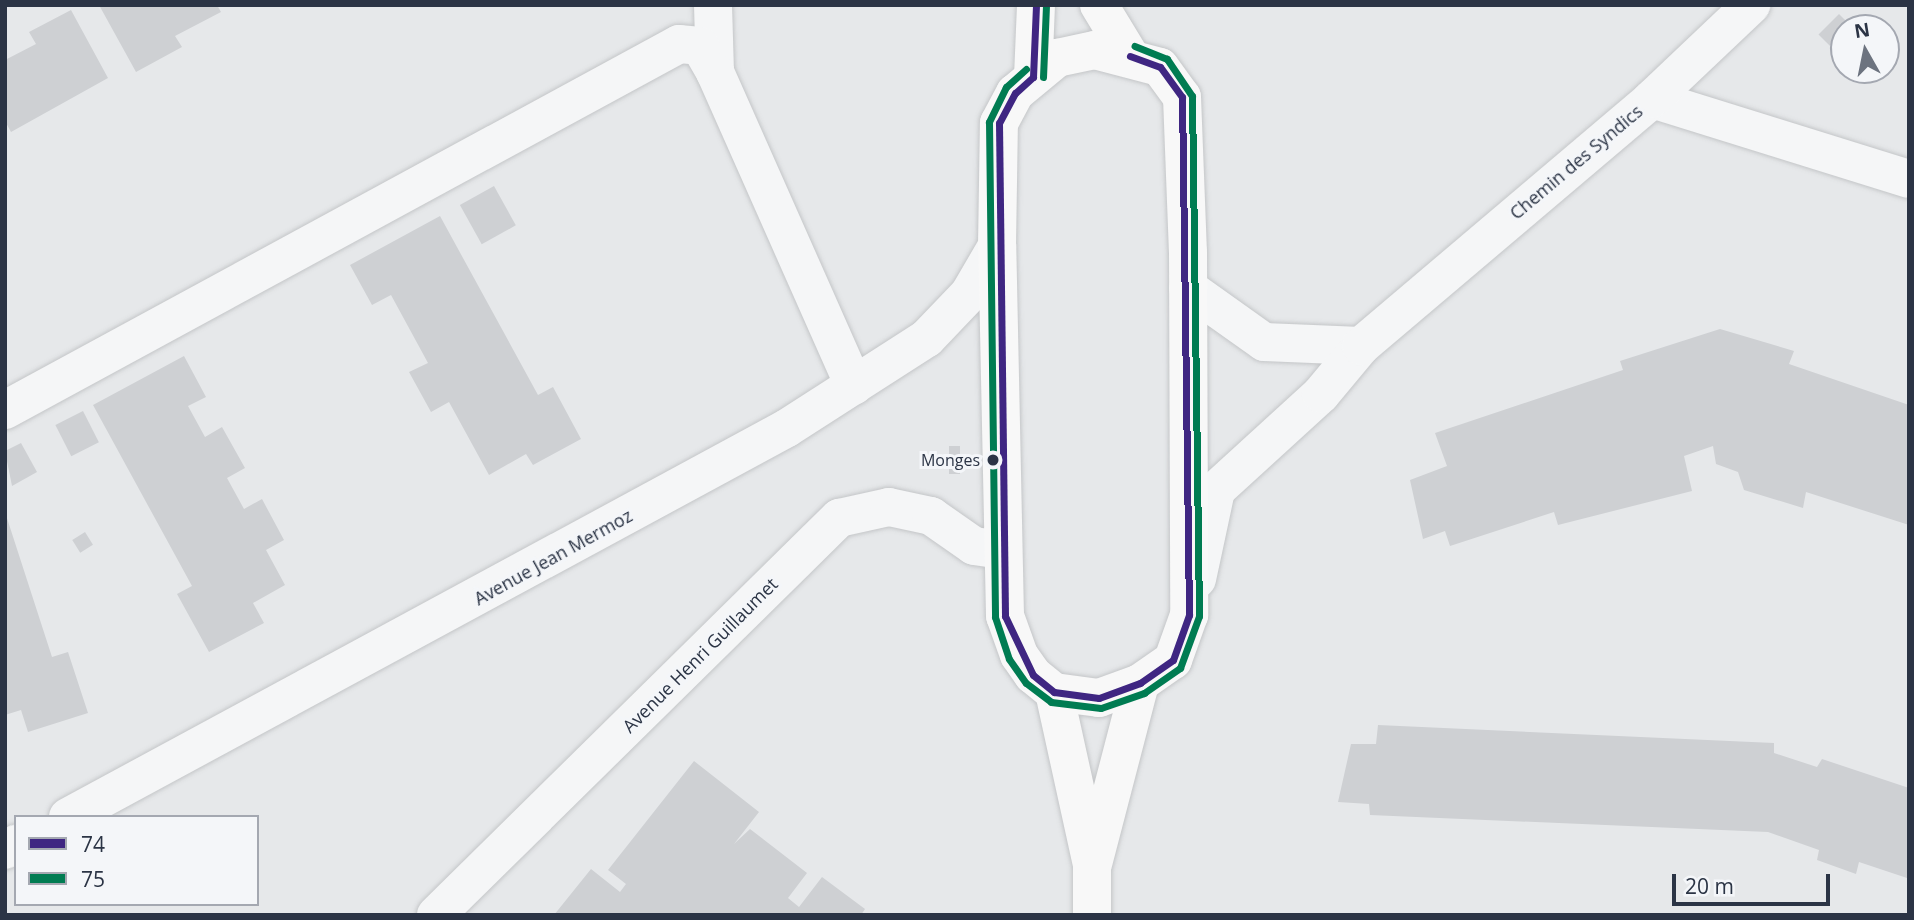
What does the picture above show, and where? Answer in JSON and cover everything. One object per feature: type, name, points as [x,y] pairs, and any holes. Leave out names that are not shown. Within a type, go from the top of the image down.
[{"type":"main road","points":[[1033,77],[1036,5]]},
{"type":"main road","points":[[1099,5],[1130,56]]},
{"type":"main road","points":[[1054,692],[1099,698],[1140,683],[1172,660],[1189,615],[1188,288],[1182,97],[1160,67],[1130,56],[1095,50],[1057,58],[1015,93],[999,123],[997,246],[1005,616],[1019,655],[1054,692],[1093,864]]},
{"type":"main road","points":[[1092,915],[1093,864],[1140,683]]},
{"type":"street","points":[[685,5],[698,54],[854,386]]},
{"type":"street","points":[[5,410],[698,54],[713,5]]},
{"type":"street","points":[[1652,99],[1751,5]]},
{"type":"street","name":"Chemin des Syndics","points":[[1189,615],[1216,490],[1321,394],[1361,346],[1652,99],[1909,179]]},
{"type":"street","name":"Avenue Jean Mermoz","points":[[72,815],[462,607],[854,386],[927,338],[969,294],[997,246]]},
{"type":"street","points":[[1188,288],[1264,342],[1361,346]]},
{"type":"street","name":"Avenue Henri Guillaumet","points":[[436,915],[839,518],[889,507],[931,516],[974,546],[1002,550]]},
{"type":"building","points":[[99,5],[217,5],[221,12],[175,36],[182,47],[136,72]]},
{"type":"building","points":[[71,10],[108,78],[11,132],[5,121],[5,60],[36,44],[29,32]]},
{"type":"building","points":[[1830,23],[1830,46],[1818,35]]},
{"type":"building","points":[[494,186],[516,225],[482,244],[460,205]]},
{"type":"building","points":[[440,216],[538,395],[553,387],[581,439],[533,465],[526,454],[489,475],[449,402],[431,412],[409,372],[428,363],[391,295],[372,305],[350,265]]},
{"type":"building","points":[[1720,329],[1794,351],[1789,364],[1909,405],[1909,525],[1806,492],[1803,508],[1744,490],[1738,472],[1716,464],[1713,446],[1684,456],[1692,491],[1558,525],[1554,512],[1450,546],[1445,531],[1423,539],[1410,480],[1447,466],[1435,433],[1623,370],[1620,361]]},
{"type":"building","points":[[184,356],[206,397],[188,406],[205,437],[222,427],[245,468],[227,478],[244,509],[262,499],[284,540],[266,550],[285,585],[253,603],[264,623],[209,652],[177,594],[192,586],[93,405]]},
{"type":"building","points":[[83,411],[99,442],[71,456],[55,425]]},
{"type":"building","points":[[21,443],[37,472],[12,486],[5,451]]},
{"type":"building","points":[[949,446],[960,446],[960,474],[949,474]]},
{"type":"building","points":[[5,512],[52,657],[68,652],[88,713],[28,732],[21,710],[5,715]]},
{"type":"building","points":[[85,532],[93,545],[80,553],[72,540]]},
{"type":"building","points":[[1378,725],[1774,743],[1774,753],[1817,767],[1822,759],[1909,788],[1909,872],[1907,878],[1859,862],[1856,874],[1817,860],[1819,850],[1768,832],[1370,815],[1369,804],[1338,802],[1351,744],[1376,744]]},
{"type":"building","points":[[694,761],[759,812],[734,844],[750,829],[807,873],[788,898],[799,907],[822,877],[865,909],[861,915],[554,915],[591,869],[620,892],[626,884],[608,870]]},
{"type":"transit line","name":"74","points":[[1033,77],[1036,5]]},
{"type":"transit line","name":"75","points":[[1043,77],[1046,5]]},
{"type":"transit line","name":"75","points":[[1026,69],[1006,87],[989,122],[995,617],[1009,659],[1026,683],[1051,702],[1101,708],[1144,693],[1180,668],[1199,616],[1192,96],[1167,59],[1134,46]]},
{"type":"transit line","name":"74","points":[[1033,77],[1015,93],[999,123],[1005,616],[1033,675],[1054,692],[1099,698],[1140,683],[1173,660],[1189,615],[1182,97],[1160,67],[1130,56]]},
{"type":"place","name":"Monges","points":[[993,460]]}]
